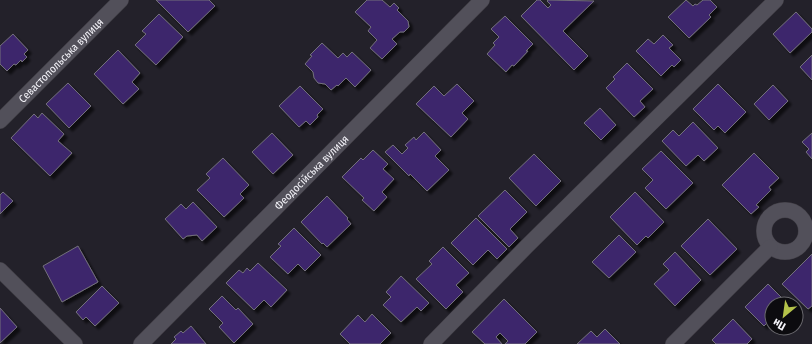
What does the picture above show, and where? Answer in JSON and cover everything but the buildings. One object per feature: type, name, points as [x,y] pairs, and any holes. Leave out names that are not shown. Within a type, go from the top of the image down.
[{"type":"street","name":"Севастопольська вулиця","points":[[0,120],[121,0]]},
{"type":"street","name":"Феодосійська вулиця","points":[[141,344],[482,0]]},
{"type":"street","points":[[431,344],[526,247],[776,0]]},
{"type":"street","points":[[673,344],[770,247]]},
{"type":"street","points":[[0,270],[75,344]]}]
